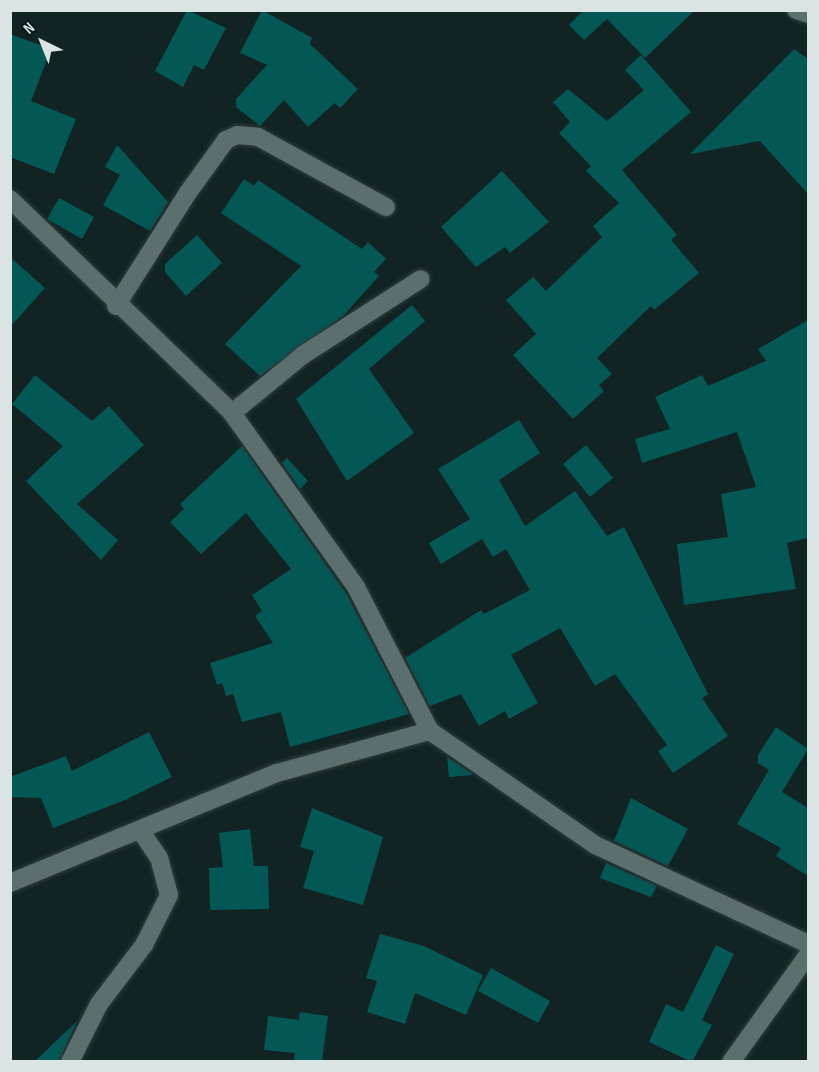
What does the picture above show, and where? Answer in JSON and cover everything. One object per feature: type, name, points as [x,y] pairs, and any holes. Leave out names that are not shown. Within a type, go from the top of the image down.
[{"type":"street","points":[[796,10],[808,14]]},
{"type":"street","points":[[116,306],[187,194],[226,140],[237,135],[258,137],[386,207]]},
{"type":"street","points":[[10,198],[116,306],[232,413],[356,588],[430,731],[595,845],[808,944]]},
{"type":"street","points":[[232,413],[303,355],[421,279]]},
{"type":"street","points":[[10,883],[277,773],[430,731]]},
{"type":"street","points":[[70,1062],[99,1004],[144,945],[169,895],[159,858],[140,830]]},
{"type":"street","points":[[731,1062],[808,955]]},
{"type":"building","points":[[187,10],[226,28],[204,70],[194,65],[183,87],[155,71]]},
{"type":"building","points":[[262,10],[312,38],[310,44],[358,89],[340,108],[335,103],[308,127],[284,100],[260,126],[236,107],[236,99],[267,65],[240,53]]},
{"type":"building","points":[[584,10],[695,10],[645,58],[607,19],[584,40],[569,25]]},
{"type":"building","points":[[10,34],[51,49],[31,101],[76,119],[54,174],[10,157]]},
{"type":"building","points":[[794,49],[808,59],[808,194],[760,141],[690,154]]},
{"type":"building","points":[[641,55],[691,112],[622,170],[677,235],[671,240],[699,273],[654,310],[651,306],[597,358],[612,374],[599,385],[604,391],[573,419],[513,355],[536,334],[506,300],[533,277],[546,291],[602,237],[593,226],[619,203],[586,171],[591,166],[559,133],[570,122],[553,102],[568,89],[607,121],[644,90],[625,70]]},
{"type":"building","points":[[117,145],[168,202],[150,231],[103,205],[120,175],[105,167]]},
{"type":"building","points":[[502,171],[549,222],[510,253],[505,247],[476,267],[441,227]]},
{"type":"building","points":[[244,179],[254,186],[258,180],[362,249],[368,242],[386,259],[374,272],[379,276],[343,316],[260,376],[225,344],[301,266],[221,213]]},
{"type":"building","points":[[59,198],[94,217],[82,239],[47,219]]},
{"type":"building","points":[[197,235],[222,263],[186,296],[165,272],[165,264]]},
{"type":"building","points":[[10,257],[45,288],[10,327]]},
{"type":"building","points":[[412,305],[425,321],[369,369],[414,433],[347,481],[296,399]]},
{"type":"building","points":[[808,320],[808,538],[787,543],[796,589],[684,605],[677,544],[728,537],[721,494],[756,487],[737,432],[642,463],[635,439],[670,429],[655,397],[702,375],[708,386],[766,361],[758,349]]},
{"type":"building","points":[[35,375],[92,421],[109,406],[144,445],[77,504],[118,540],[101,560],[26,481],[63,446],[12,404]]},
{"type":"building","points":[[519,420],[540,453],[499,480],[525,526],[575,491],[607,536],[624,527],[708,694],[702,698],[728,736],[673,773],[658,751],[667,745],[615,674],[595,686],[560,628],[511,655],[538,703],[509,719],[505,711],[479,726],[461,694],[430,706],[405,658],[481,610],[484,614],[530,590],[506,549],[493,557],[482,539],[441,564],[429,543],[470,519],[438,469]]},
{"type":"building","points":[[586,445],[613,478],[590,497],[563,464]]},
{"type":"building","points":[[242,446],[346,593],[409,714],[290,747],[281,712],[242,722],[233,694],[226,696],[222,683],[217,685],[210,663],[273,643],[255,616],[262,611],[252,595],[291,569],[246,513],[201,554],[170,522],[184,509],[180,504]]},
{"type":"building","points":[[287,458],[308,481],[300,489],[282,463]]},
{"type":"building","points":[[776,727],[808,749],[782,792],[808,808],[808,876],[776,856],[781,848],[737,824],[769,770],[758,763],[758,755]]},
{"type":"building","points":[[149,732],[172,777],[125,800],[53,828],[41,798],[10,797],[10,777],[66,756],[72,771]]},
{"type":"building","points":[[447,757],[471,773],[472,775],[449,777]]},
{"type":"building","points":[[631,798],[688,829],[668,866],[614,841]]},
{"type":"building","points":[[312,808],[383,837],[363,905],[303,888],[314,851],[300,847]]},
{"type":"building","points":[[250,829],[254,866],[268,866],[269,909],[210,910],[209,868],[223,867],[219,833]]},
{"type":"building","points":[[606,863],[657,886],[651,897],[600,878]]},
{"type":"building","points":[[380,934],[424,946],[483,975],[466,1015],[415,993],[405,1024],[367,1012],[377,981],[366,978]]},
{"type":"building","points":[[716,945],[734,954],[702,1020],[712,1025],[692,1062],[649,1042],[666,1004],[683,1012]]},
{"type":"building","points":[[491,968],[550,1001],[538,1023],[478,991]]},
{"type":"building","points":[[300,1012],[328,1016],[322,1062],[294,1062],[295,1053],[264,1050],[268,1016],[299,1020]]},
{"type":"building","points":[[77,1021],[59,1062],[34,1062]]}]
